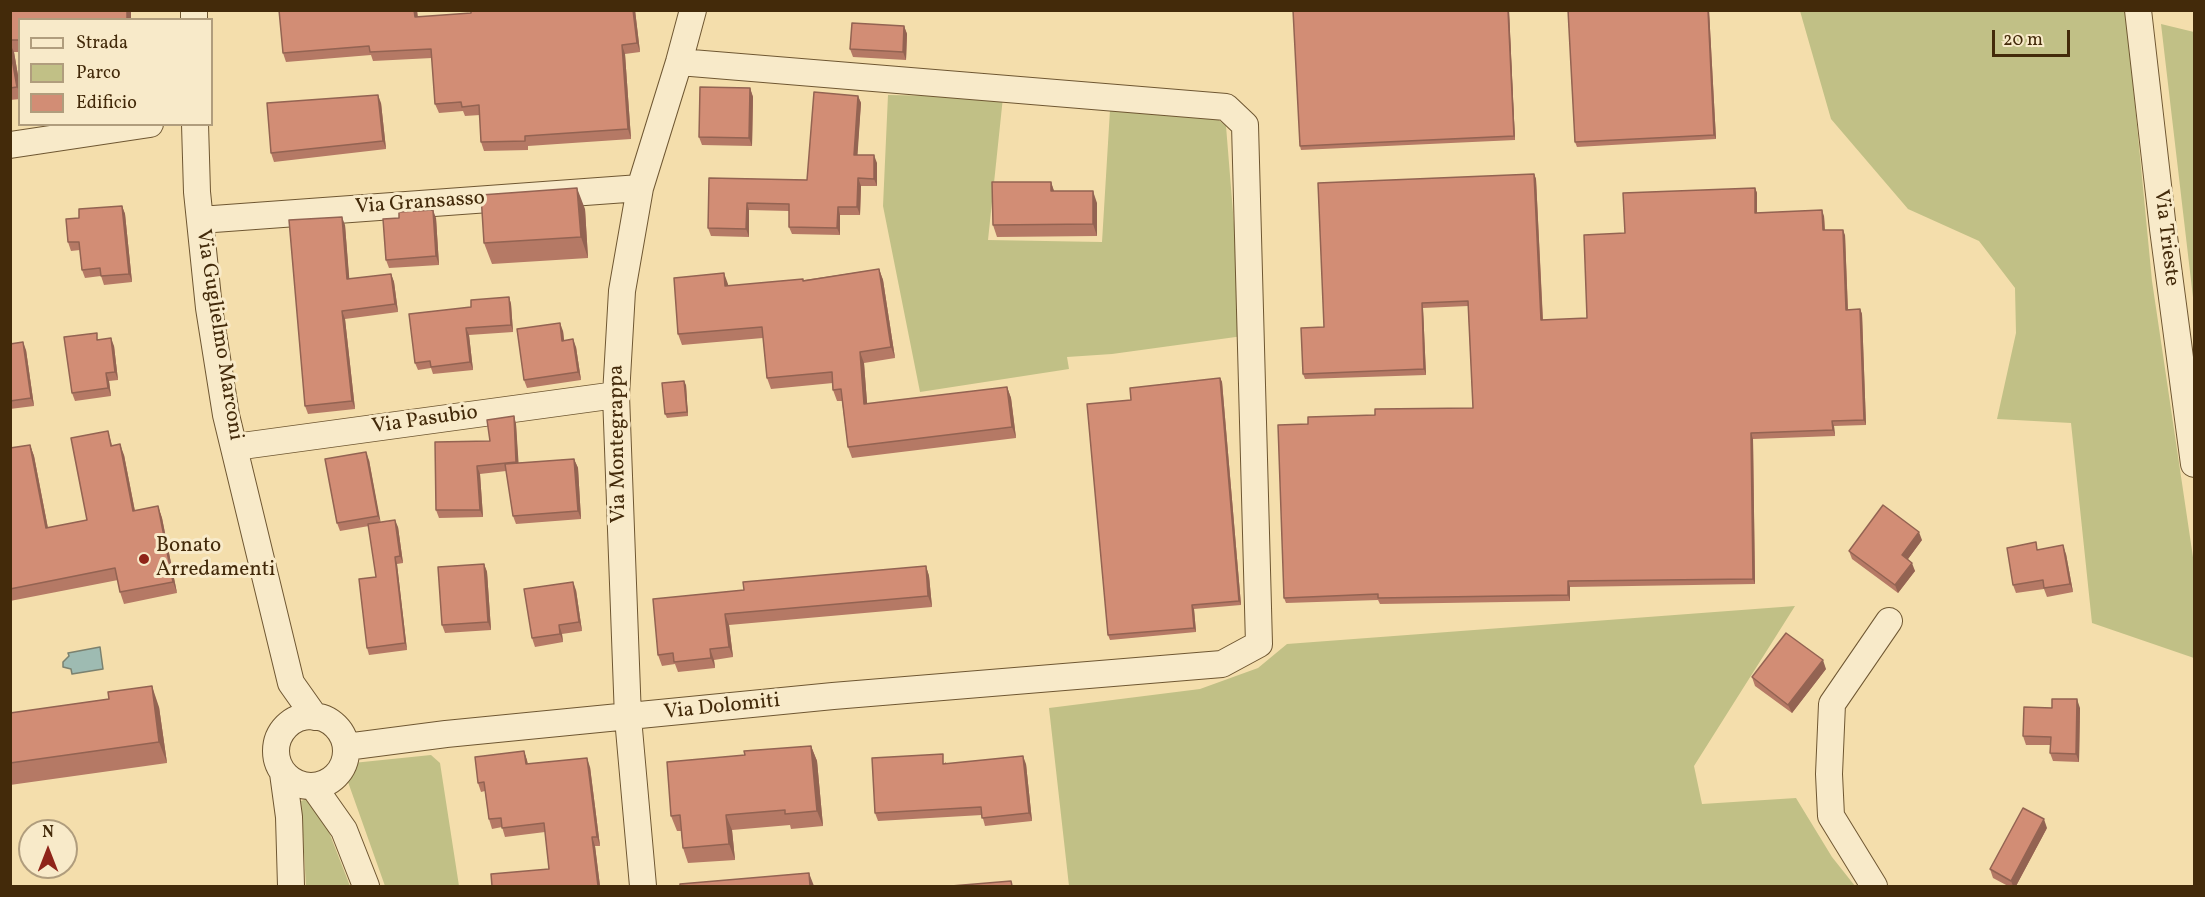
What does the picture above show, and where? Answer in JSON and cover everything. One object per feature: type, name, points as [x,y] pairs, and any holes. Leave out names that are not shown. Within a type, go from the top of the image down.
[{"type":"street","name":"Via Montegrappa","points":[[643,886],[628,718],[615,395],[622,291],[640,188],[693,10]]},
{"type":"street","name":"Via Trieste","points":[[2138,10],[2163,229],[2194,464]]},
{"type":"street","name":"Via Dolomiti","points":[[344,758],[446,734],[628,718],[833,696],[1222,664],[1259,644],[1245,125],[1226,107],[679,62]]},
{"type":"street","points":[[10,145],[137,126]]},
{"type":"street","name":"Via Guglielmo Marconi","points":[[195,126],[200,220],[209,308],[226,415],[291,683],[287,727]]},
{"type":"street","name":"Via Gransasso","points":[[200,220],[640,188]]},
{"type":"street","name":"Via Pasubio","points":[[235,447],[615,395]]},
{"type":"street","points":[[1874,886],[1831,816],[1829,774],[1832,704],[1889,621]]},
{"type":"street","name":"Via Guglielmo Marconi","points":[[291,683],[315,717]]},
{"type":"street","points":[[291,886],[289,817],[283,773],[276,751],[278,740],[287,727],[303,717],[315,717],[326,719],[336,726],[343,736],[344,758],[340,807],[344,830],[366,886]]},
{"type":"street","points":[[283,773],[291,780],[310,786],[324,784],[334,778],[344,758]]},
{"type":"street","points":[[289,817],[293,803],[310,786]]},
{"type":"street","points":[[310,786],[344,830]]},
{"type":"green space","points":[[1800,11],[2126,11],[2152,281],[2194,564],[2194,658],[2092,623],[2071,423],[1997,419],[2016,333],[2015,288],[1979,241],[1908,209],[1831,119]]},
{"type":"green space","points":[[2161,24],[2194,32],[2194,306]]},
{"type":"green space","points":[[888,95],[1003,97],[988,240],[1102,242],[1110,110],[1210,113],[1226,126],[1243,336],[1112,354],[1067,357],[1069,369],[920,392],[883,206]]},
{"type":"green space","points":[[1795,606],[1694,766],[1702,804],[1796,798],[1832,857],[1855,886],[1069,886],[1049,708],[1200,689],[1258,668],[1287,644]]},
{"type":"green space","points":[[431,755],[440,763],[459,886],[385,886],[348,782],[353,763]]},
{"type":"green space","points":[[315,796],[350,886],[306,886],[301,801]]},
{"type":"water","points":[[100,647],[103,669],[72,674],[71,669],[63,667],[63,662],[69,656],[68,653]]},
{"type":"building","points":[[10,10],[127,10],[127,18],[18,18],[18,40],[10,40]]},
{"type":"building","points":[[279,10],[414,10],[415,17],[471,13],[471,10],[633,10],[637,43],[622,45],[628,129],[525,136],[525,141],[481,142],[479,105],[462,107],[461,102],[435,104],[431,49],[370,52],[369,46],[283,53]]},
{"type":"building","points":[[1293,10],[1508,10],[1514,136],[1300,146]]},
{"type":"building","points":[[1568,10],[1708,10],[1714,135],[1575,142]]},
{"type":"building","points":[[852,23],[904,26],[903,52],[850,49]]},
{"type":"building","points":[[10,48],[17,87],[10,88]]},
{"type":"building","points":[[700,87],[750,88],[749,138],[699,137]]},
{"type":"building","points":[[814,92],[858,96],[854,155],[874,155],[874,179],[858,178],[857,207],[838,207],[837,228],[789,227],[789,204],[747,203],[746,229],[708,228],[709,178],[807,180]]},
{"type":"building","points":[[378,95],[383,141],[271,153],[267,103]]},
{"type":"building","points":[[1534,174],[1541,320],[1587,318],[1584,235],[1625,233],[1623,193],[1755,188],[1755,213],[1822,210],[1823,230],[1843,230],[1846,310],[1860,309],[1864,420],[1832,421],[1833,430],[1751,433],[1753,579],[1568,581],[1568,595],[1378,598],[1378,594],[1284,598],[1278,425],[1308,424],[1308,417],[1375,415],[1375,409],[1473,408],[1468,301],[1422,303],[1424,369],[1303,374],[1301,328],[1324,327],[1318,183]]},
{"type":"building","points":[[992,182],[1051,182],[1051,191],[1093,191],[1093,224],[993,225]]},
{"type":"building","points":[[577,188],[581,237],[484,243],[481,195]]},
{"type":"building","points":[[122,206],[129,274],[101,276],[100,268],[82,270],[79,242],[68,242],[66,219],[79,218],[79,209]]},
{"type":"building","points":[[433,210],[436,256],[386,260],[383,219],[399,218],[399,212]]},
{"type":"building","points":[[342,217],[347,279],[391,274],[395,304],[342,311],[352,401],[305,406],[289,220]]},
{"type":"building","points":[[879,269],[891,347],[860,352],[864,404],[1007,387],[1012,427],[848,447],[841,389],[833,390],[832,372],[767,378],[762,327],[678,334],[674,278],[724,273],[725,286],[803,279],[803,281]]},
{"type":"building","points":[[509,297],[511,325],[466,328],[470,362],[431,367],[430,361],[415,363],[409,314],[471,307],[471,300]]},
{"type":"building","points":[[560,323],[562,341],[573,339],[578,372],[524,380],[517,329]]},
{"type":"building","points":[[97,333],[97,340],[111,338],[115,372],[106,373],[108,388],[72,393],[64,337]]},
{"type":"building","points":[[23,342],[31,398],[10,401],[10,344]]},
{"type":"building","points":[[1220,378],[1239,601],[1192,605],[1194,628],[1108,635],[1087,404],[1131,400],[1130,388]]},
{"type":"building","points":[[684,381],[687,412],[665,414],[662,383]]},
{"type":"building","points":[[514,416],[516,462],[477,466],[480,510],[436,510],[435,442],[490,441],[487,420]]},
{"type":"building","points":[[108,431],[111,446],[120,444],[133,511],[158,506],[173,582],[120,592],[115,568],[10,589],[10,448],[30,445],[46,528],[87,520],[71,438]]},
{"type":"building","points":[[366,452],[378,516],[337,523],[325,459]]},
{"type":"building","points":[[574,459],[578,511],[513,516],[505,464]]},
{"type":"building","points":[[1883,505],[1919,532],[1902,555],[1912,563],[1895,585],[1849,551]]},
{"type":"building","points":[[395,520],[400,556],[395,557],[405,643],[367,648],[359,579],[376,577],[368,524]]},
{"type":"building","points":[[2036,542],[2037,550],[2063,545],[2070,584],[2044,588],[2043,580],[2013,585],[2007,548]]},
{"type":"building","points":[[484,564],[488,622],[442,625],[438,567]]},
{"type":"building","points":[[926,566],[928,596],[725,614],[729,647],[710,649],[711,658],[674,662],[673,653],[658,655],[653,599],[744,590],[743,582]]},
{"type":"building","points":[[573,582],[579,622],[559,625],[560,634],[532,638],[524,589]]},
{"type":"building","points":[[1786,633],[1823,660],[1788,705],[1752,677]]},
{"type":"building","points":[[152,686],[159,742],[10,763],[10,713],[109,699],[108,692]]},
{"type":"building","points":[[2052,699],[2077,699],[2076,754],[2050,753],[2051,737],[2023,736],[2024,707],[2052,708]]},
{"type":"building","points":[[811,746],[817,811],[785,814],[785,810],[726,815],[729,844],[683,848],[680,815],[671,816],[667,762],[745,755],[744,751]]},
{"type":"building","points":[[524,751],[526,764],[587,758],[597,837],[592,837],[598,886],[492,886],[491,874],[549,869],[544,823],[502,828],[501,818],[489,819],[484,782],[478,783],[475,757]]},
{"type":"building","points":[[943,754],[943,764],[1023,756],[1029,813],[982,818],[981,807],[875,813],[872,758]]},
{"type":"building","points":[[2023,808],[2044,819],[2011,881],[1990,869]]},
{"type":"building","points":[[809,873],[810,886],[680,886],[680,884]]},
{"type":"building","points":[[1011,881],[1012,886],[951,886]]},
{"type":"place","name":"Bonato Arredamenti","points":[[144,559]]}]
